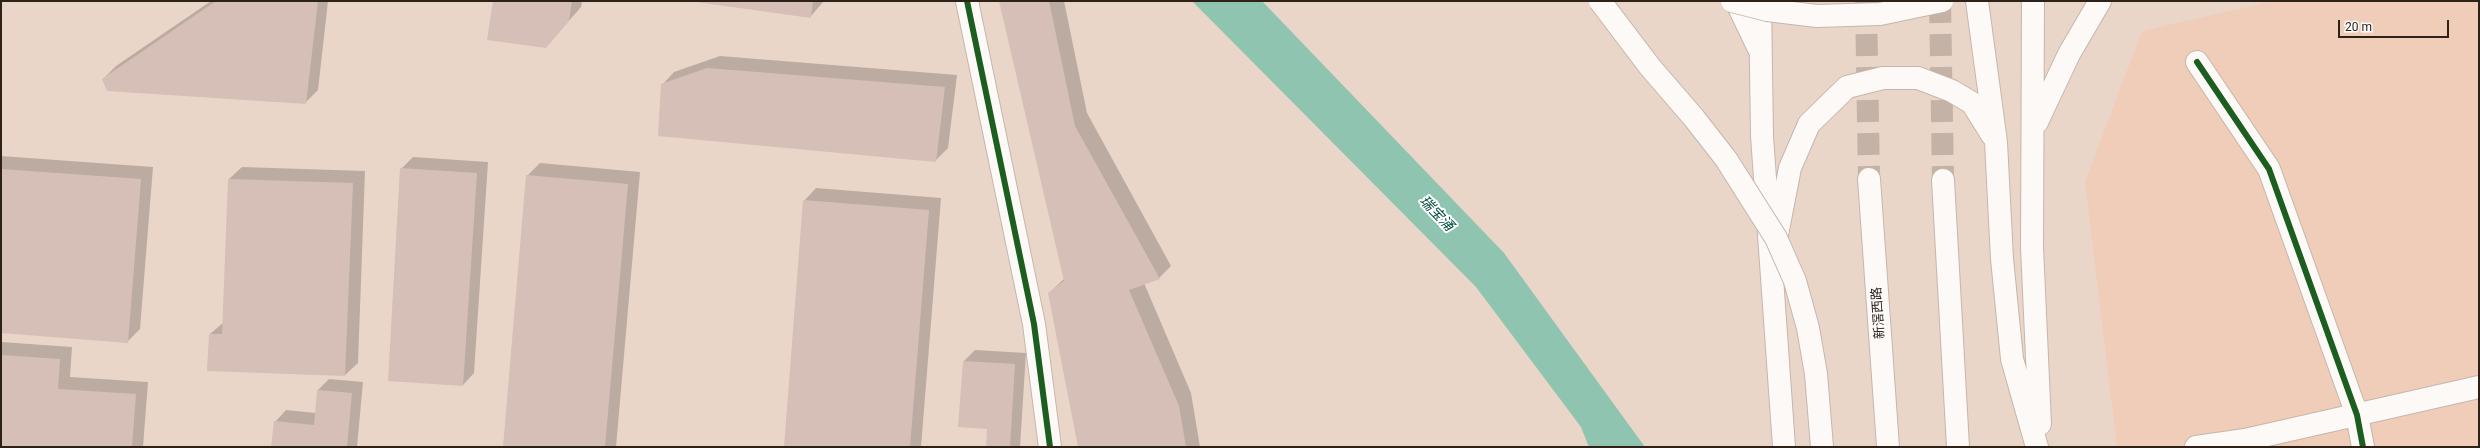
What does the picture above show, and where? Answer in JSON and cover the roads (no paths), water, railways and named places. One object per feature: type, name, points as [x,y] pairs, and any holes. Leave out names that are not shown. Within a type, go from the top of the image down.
[{"type":"main road","points":[[967,1],[1034,324],[1050,447]]},
{"type":"main road","points":[[1600,1],[1650,66],[1726,159],[1776,238],[1795,281],[1808,328],[1816,374],[1822,447]]},
{"type":"main road","points":[[1732,1],[1768,10],[1817,16],[1880,14],[1942,1]]},
{"type":"main road","points":[[1736,1],[1761,53]]},
{"type":"main road","points":[[1760,1],[1762,136],[1784,447]]},
{"type":"main road","points":[[1977,1],[1996,142],[2002,259],[2012,359],[2037,447]]},
{"type":"main road","points":[[2033,1],[2032,254],[2042,447]]},
{"type":"main road","points":[[2033,133],[2069,54],[2100,1]]},
{"type":"main road","points":[[2197,62],[2269,169],[2357,415],[2363,447]]},
{"type":"main road","points":[[1771,265],[1790,168],[1809,124],[1847,87],[1884,78],[1918,78],[1952,91],[1972,103],[1996,142]]},
{"type":"main road","name":"新滘西路","points":[[1869,179],[1888,447]]},
{"type":"main road","points":[[1943,180],[1958,447]]},
{"type":"main road","points":[[2196,447],[2245,440],[2479,387]]},
{"type":"water","name":"瑞宝涌","points":[[1192,1],[1262,1],[1504,253],[1645,447],[1589,447],[1581,427],[1476,287]]},
{"type":"tunnel","points":[[1866,1],[1869,179]]},
{"type":"tunnel","points":[[1940,1],[1943,180]]}]
